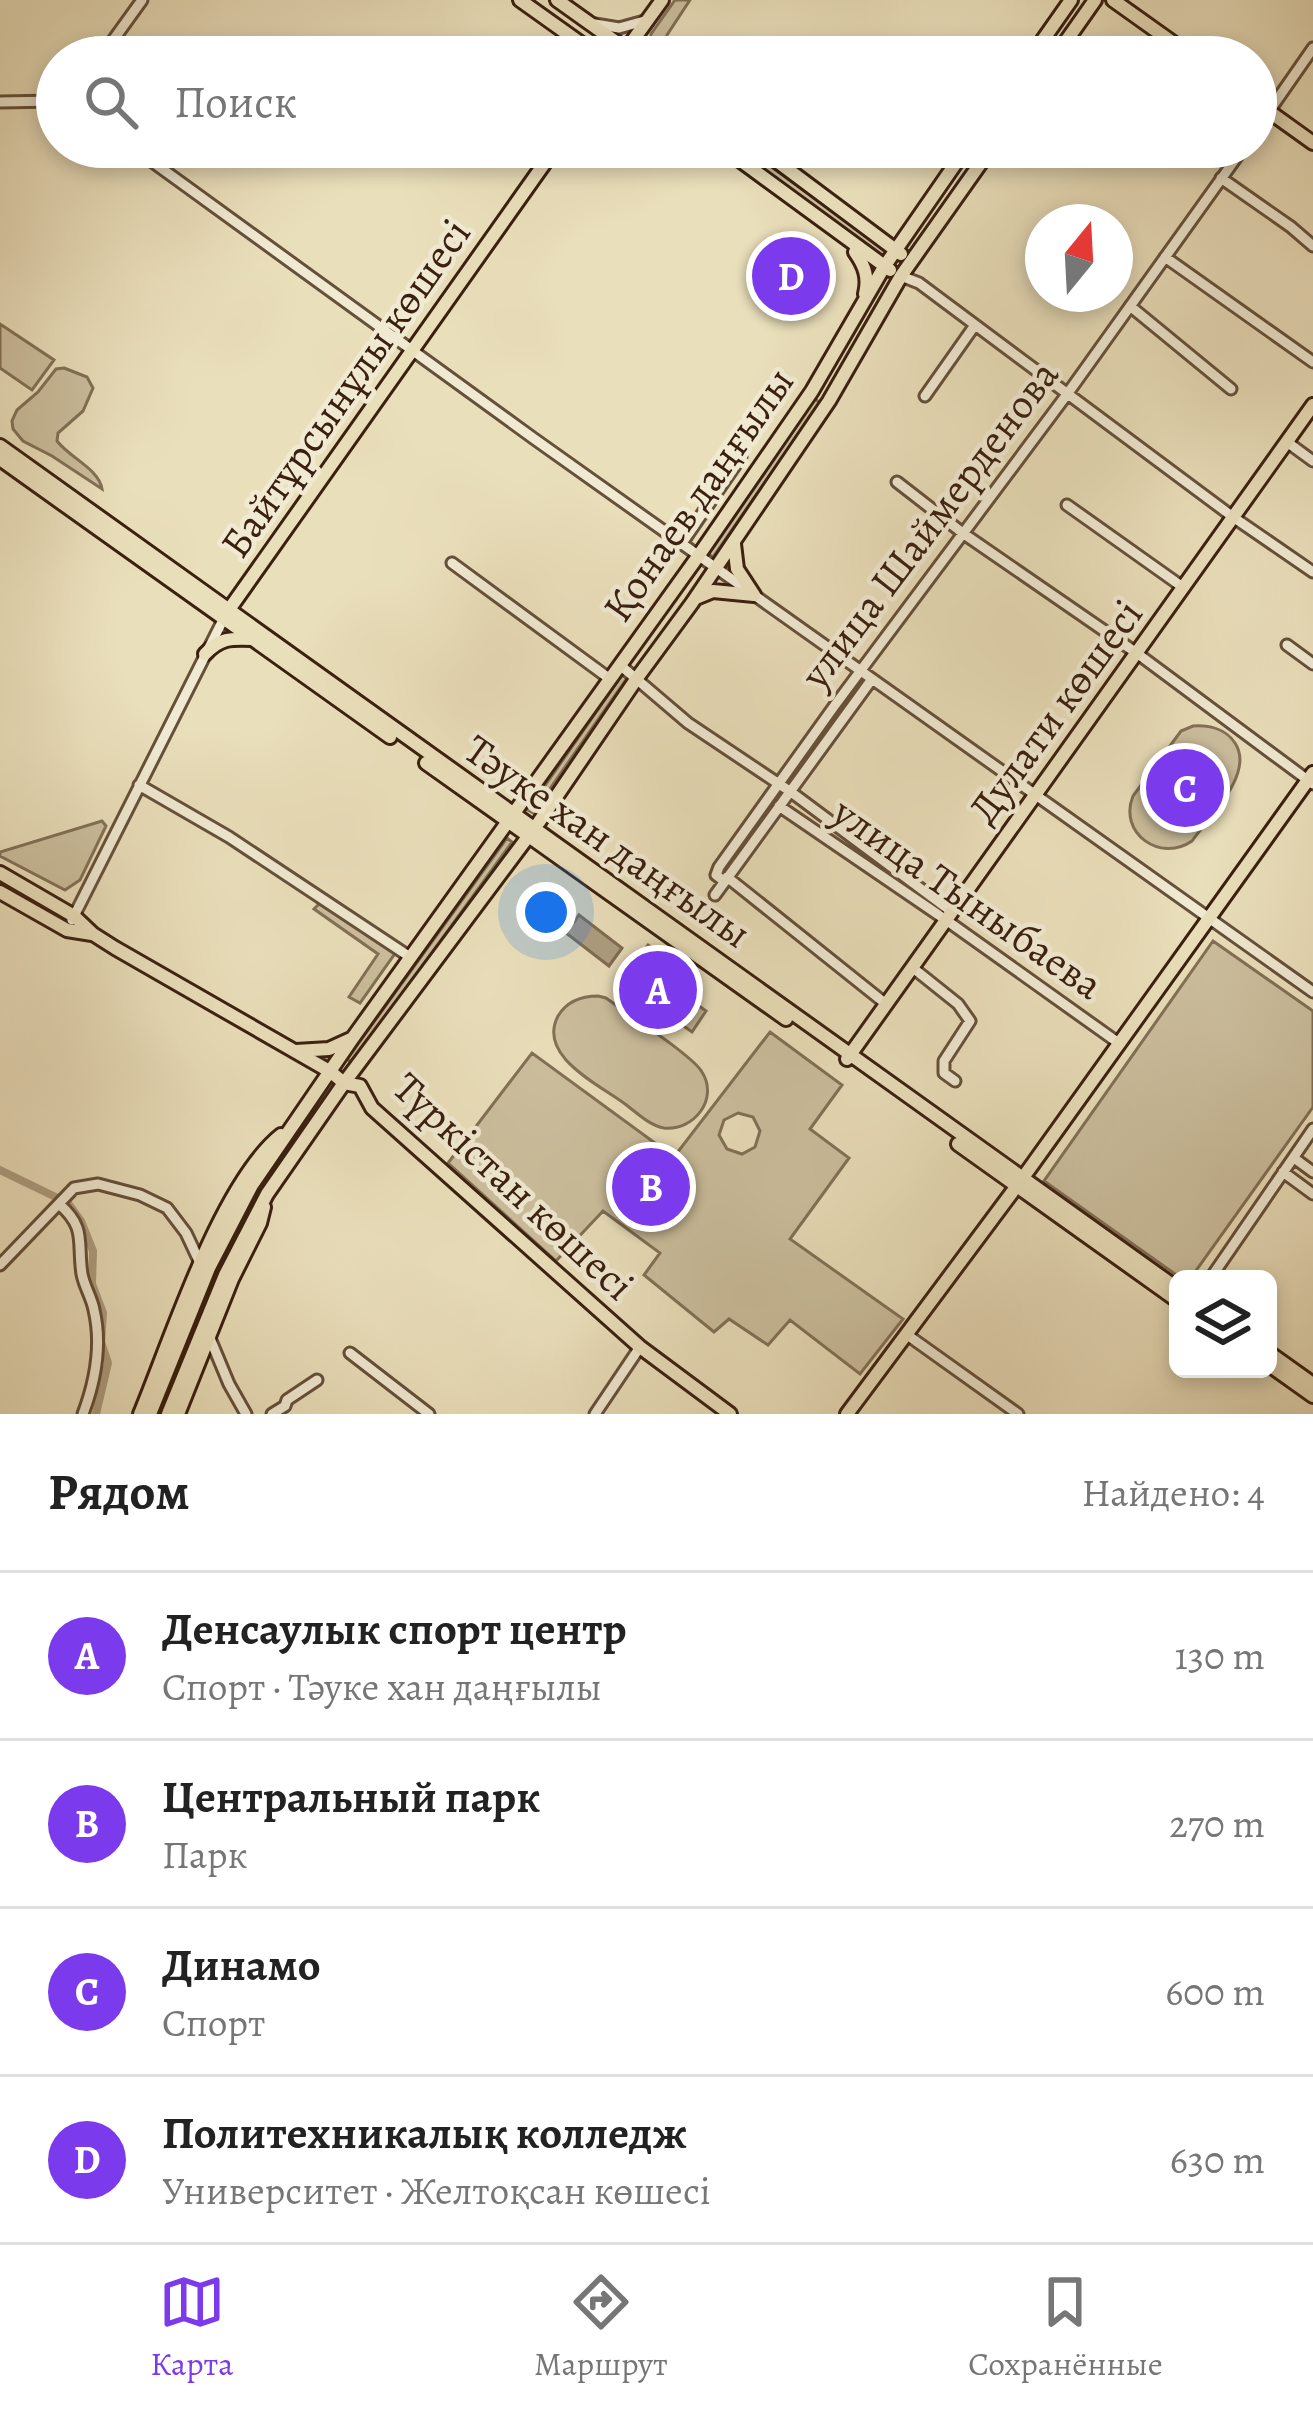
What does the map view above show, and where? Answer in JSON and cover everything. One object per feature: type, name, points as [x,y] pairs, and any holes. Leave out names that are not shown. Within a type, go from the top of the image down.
[{"type":"main road","points":[[520,0],[571,36]]},
{"type":"main road","points":[[557,0],[606,36]]},
{"type":"main road","points":[[639,36],[662,0]]},
{"type":"main road","points":[[1045,36],[1071,0]]},
{"type":"main road","points":[[1113,0],[1164,36]]},
{"type":"main road","points":[[1070,36],[1094,1]]},
{"type":"main road","points":[[1277,117],[1313,143]]},
{"type":"main road","name":"Байтұрсынұлы көшесі","points":[[226,614],[541,168]]},
{"type":"main road","points":[[750,168],[901,276]]},
{"type":"main road","points":[[786,168],[910,263]]},
{"type":"main road","name":"Қонаев даңғылы","points":[[239,1199],[267,1147],[291,1127],[331,1072],[812,391],[884,267],[953,168]]},
{"type":"main road","name":"Қонаев даңғылы","points":[[548,809],[829,401],[901,276],[977,168]]},
{"type":"main road","points":[[829,226],[864,264],[867,287],[862,304]]},
{"type":"main road","points":[[812,391],[829,401]]},
{"type":"main road","name":"Дулати көшесі","points":[[848,1058],[1313,405]]},
{"type":"main road","name":"Тәуке хан даңғылы","points":[[0,446],[226,614],[254,640],[512,818]]},
{"type":"main road","name":"Тәуке хан даңғылы","points":[[0,459],[226,614],[848,1058]]},
{"type":"main road","points":[[734,541],[737,569],[754,595]]},
{"type":"main road","points":[[694,599],[712,591],[754,595]]},
{"type":"main road","points":[[205,654],[217,641],[254,640]]},
{"type":"main road","points":[[847,1414],[1311,779]]},
{"type":"main road","points":[[168,1414],[225,1275],[267,1194],[548,809]]},
{"type":"main road","points":[[548,809],[544,826],[553,840]]},
{"type":"main road","name":"Тәуке хан даңғылы","points":[[531,832],[553,840],[1169,1294]]},
{"type":"main road","name":"Түркістан көшесі","points":[[0,873],[74,916],[93,934],[344,1083],[360,1086],[372,1108],[640,1347],[730,1414]]},
{"type":"main road","name":"Түркістан көшесі","points":[[0,892],[67,930],[93,934]]},
{"type":"main road","points":[[295,1051],[329,1049],[352,1039]]},
{"type":"main road","points":[[369,1052],[364,1073],[372,1108]]},
{"type":"main road","name":"Тәуке хан даңғылы","points":[[1019,1183],[1169,1282]]},
{"type":"main road","points":[[178,1414],[260,1223],[267,1194]]},
{"type":"main road","points":[[140,1414],[201,1264],[239,1199]]},
{"type":"main road","points":[[149,1414],[239,1199]]},
{"type":"main road","points":[[1277,1358],[1313,1384]]},
{"type":"main road","points":[[1277,1370],[1313,1396]]},
{"type":"street","points":[[116,36],[142,0]]},
{"type":"street","points":[[589,22],[619,28],[648,20]]},
{"type":"street","points":[[1277,100],[1313,48]]},
{"type":"street","points":[[0,102],[36,101]]},
{"type":"street","points":[[161,168],[1313,992]]},
{"type":"street","name":"улица Шаймерденова","points":[[1133,302],[1228,168]]},
{"type":"street","points":[[1221,178],[1313,246]]},
{"type":"street","points":[[1165,257],[1313,362]]},
{"type":"street","points":[[910,263],[919,284]]},
{"type":"street","points":[[901,276],[919,284],[1313,572]]},
{"type":"street","points":[[1133,308],[1231,388]]},
{"type":"street","name":"улица Шаймерденова","points":[[715,895],[791,792],[964,534],[1126,312]]},
{"type":"street","points":[[925,396],[975,325]]},
{"type":"street","points":[[1287,442],[1313,461]]},
{"type":"street","points":[[682,543],[741,457]]},
{"type":"street","points":[[897,482],[1311,779]]},
{"type":"street","points":[[1067,505],[1184,588]]},
{"type":"street","points":[[452,562],[610,679]]},
{"type":"street","points":[[67,930],[226,614]]},
{"type":"street","points":[[1286,645],[1313,664]]},
{"type":"street","name":"улица Тыныбаева","points":[[620,665],[688,724],[791,792],[1120,1044]]},
{"type":"street","name":"улица Шаймерденова","points":[[725,879],[717,871],[835,705],[867,675]]},
{"type":"street","points":[[139,784],[230,837],[410,957]]},
{"type":"street","name":"улица Тыныбаева","points":[[779,806],[949,916]]},
{"type":"street","points":[[725,879],[886,1004]]},
{"type":"street","points":[[913,968],[953,999],[970,1021],[944,1061],[944,1073],[955,1081]]},
{"type":"street","points":[[1216,1270],[1313,1129]]},
{"type":"street","points":[[1294,1158],[1313,1172]]},
{"type":"street","points":[[1283,1172],[1313,1194]]},
{"type":"street","points":[[1,1260],[74,1188],[98,1184],[167,1208],[201,1264]]},
{"type":"street","points":[[59,1204],[77,1223],[82,1275],[95,1313],[94,1386],[83,1414]]},
{"type":"street","points":[[906,1334],[1018,1414]]},
{"type":"street","points":[[209,1336],[246,1414]]},
{"type":"street","points":[[595,1414],[640,1347]]},
{"type":"street","points":[[350,1353],[429,1414]]},
{"type":"street","points":[[272,1414],[317,1380]]},
{"type":"shaded area","points":[[675,0],[690,0],[667,36],[651,34]]},
{"type":"shaded area","points":[[762,168],[773,168],[887,251],[883,257]]},
{"type":"shaded area","points":[[0,324],[54,360],[32,390],[0,368]]},
{"type":"shaded area","points":[[56,369],[87,377],[93,388],[83,411],[58,433],[57,441],[96,475],[102,489],[23,441],[13,429],[17,410]]},
{"type":"shaded area","points":[[814,398],[820,403],[713,557],[707,553]]},
{"type":"shaded area","points":[[622,675],[627,678],[533,813],[528,810]]},
{"type":"shaded area","points":[[1193,726],[1217,729],[1235,743],[1240,755],[1235,781],[1192,841],[1180,847],[1155,846],[1131,822],[1133,796],[1181,731]]},
{"type":"shaded area","points":[[102,821],[106,826],[80,880],[65,890],[0,856],[0,852]]},
{"type":"shaded area","points":[[507,838],[512,842],[352,1063],[347,1059]]},
{"type":"shaded area","points":[[322,901],[396,952],[360,1003],[349,997],[378,954],[314,909]]},
{"type":"shaded area","points":[[579,915],[622,948],[609,966],[566,933]]},
{"type":"shaded area","points":[[1213,941],[1313,1011],[1313,1107],[1196,1270],[1169,1270],[1044,1181]]},
{"type":"shaded area","points":[[648,945],[682,969],[671,986],[706,1011],[692,1032],[637,993],[654,970],[639,958]]},
{"type":"shaded area","points":[[598,996],[658,1034],[702,1072],[707,1093],[694,1119],[675,1128],[654,1125],[586,1078],[563,1056],[554,1030],[558,1016],[575,1000]]},
{"type":"shaded area","points":[[770,1032],[842,1085],[810,1129],[849,1158],[790,1239],[903,1319],[860,1374],[790,1320],[768,1345],[729,1319],[714,1332],[644,1275],[660,1253],[603,1211],[556,1261],[448,1163],[532,1053],[674,1157]],"holes":[[[738,1113],[753,1117],[760,1131],[755,1147],[742,1154],[727,1149],[719,1135],[724,1120]]]},
{"type":"waterway","points":[[0,1170],[68,1203],[93,1251],[92,1284],[103,1313],[101,1342],[108,1363],[96,1414]]},
{"type":"place","name":"Политехникалық колледж","points":[[791,276]]},
{"type":"place","name":"Динамо","points":[[1185,788]]},
{"type":"place","name":"Денсаулык спорт центр","points":[[658,990]]},
{"type":"place","name":"Центральный парк","points":[[651,1187]]}]
